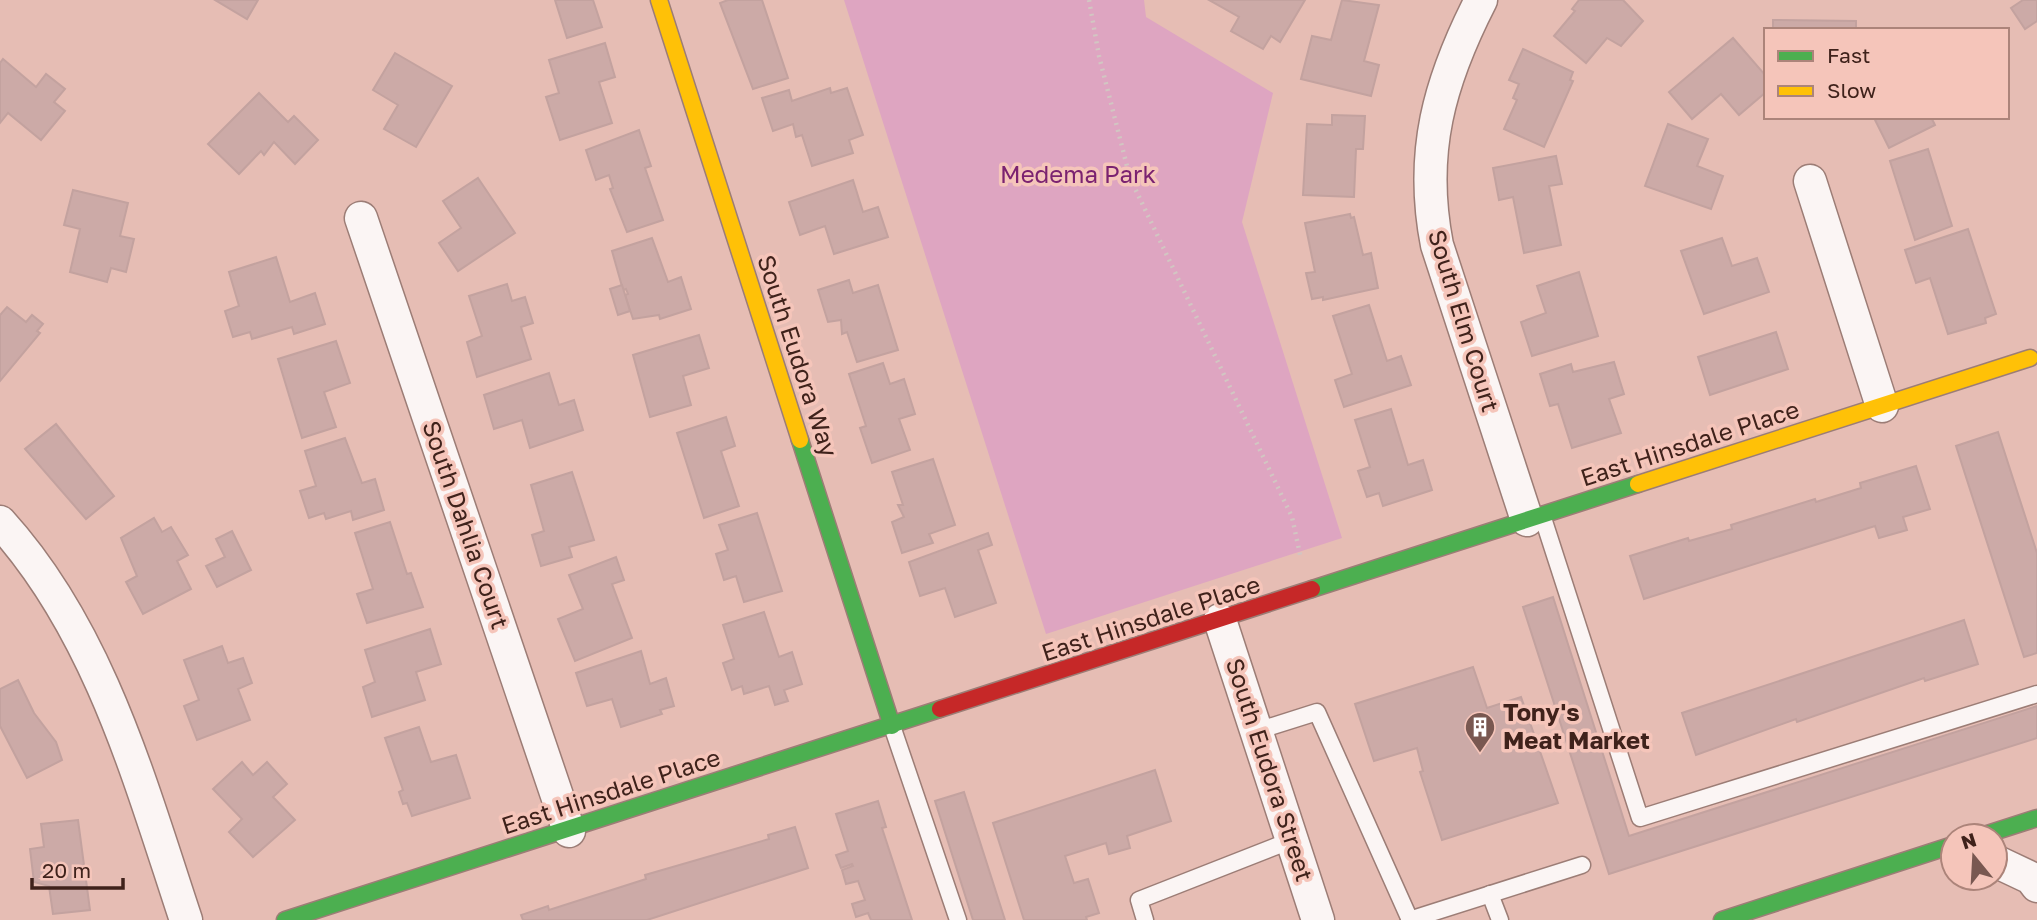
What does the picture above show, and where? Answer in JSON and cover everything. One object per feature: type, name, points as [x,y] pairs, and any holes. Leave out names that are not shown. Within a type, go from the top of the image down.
[{"type":"street","name":"South Eudora Way","points":[[659,0],[892,726]]},
{"type":"street","name":"South Elm Court","points":[[1481,0],[1454,52],[1437,116],[1429,158],[1429,204],[1437,245],[1535,517]]},
{"type":"street","points":[[1810,181],[1882,406]]},
{"type":"street","name":"South Dahlia Court","points":[[361,218],[569,831]]},
{"type":"street","name":"East Hinsdale Place","points":[[285,920],[569,831],[2030,358]]},
{"type":"street","points":[[0,522],[63,607],[100,678],[132,759],[186,920]]},
{"type":"street","name":"South Eudora Street","points":[[1220,620],[1318,920]]},
{"type":"street","points":[[2009,827],[2037,818]]},
{"type":"street","points":[[1722,920],[1939,850]]},
{"type":"street","points":[[2009,868],[2031,878],[2037,886]]},
{"type":"lane","points":[[1535,517],[1640,818],[2037,694]]},
{"type":"lane","points":[[1257,731],[1317,712],[1410,920],[1583,865]]},
{"type":"lane","points":[[892,726],[958,920]]},
{"type":"lane","points":[[1145,920],[1139,900],[1292,840]]},
{"type":"lane","points":[[1490,894],[1500,920]]},
{"type":"path","points":[[1089,0],[1107,92],[1130,178],[1292,517],[1308,592]]},
{"type":"green space","name":"Medema Park","points":[[844,0],[1144,0],[1146,17],[1273,93],[1242,222],[1342,538],[1046,634]]},
{"type":"building","points":[[215,0],[258,0],[247,19]]},
{"type":"building","points":[[555,0],[593,0],[602,27],[567,38]]},
{"type":"building","points":[[728,0],[762,0],[788,78],[753,89],[720,3]]},
{"type":"building","points":[[1209,0],[1305,0],[1280,42],[1271,36],[1263,49],[1231,31],[1239,17]]},
{"type":"building","points":[[1342,0],[1379,5],[1364,61],[1379,65],[1371,96],[1301,79],[1312,36],[1331,40]]},
{"type":"building","points":[[1579,0],[1623,0],[1643,21],[1621,46],[1607,38],[1586,63],[1554,36],[1575,11],[1572,9]]},
{"type":"building","points":[[2023,0],[2037,0],[2037,21],[2025,29],[2011,8]]},
{"type":"building","points":[[1773,20],[1856,21],[1856,28],[1773,28]]},
{"type":"building","points":[[1733,38],[1764,74],[1764,94],[1739,115],[1721,94],[1692,119],[1669,92]]},
{"type":"building","points":[[605,43],[615,77],[599,82],[612,123],[560,140],[546,97],[559,93],[549,60]]},
{"type":"building","points":[[1523,49],[1573,72],[1570,80],[1573,81],[1544,147],[1504,129],[1517,100],[1513,98],[1519,84],[1509,80]]},
{"type":"building","points":[[395,53],[452,86],[416,147],[384,129],[398,105],[373,90]]},
{"type":"building","points":[[3,59],[36,87],[46,74],[65,89],[54,102],[65,111],[41,140],[8,113],[0,123],[0,63]]},
{"type":"building","points":[[830,88],[831,93],[847,88],[863,135],[849,140],[853,153],[812,166],[802,135],[796,137],[793,124],[773,131],[762,98],[789,90],[792,101]]},
{"type":"building","points":[[259,93],[288,122],[294,116],[318,140],[295,164],[274,142],[264,155],[261,151],[239,174],[208,144]]},
{"type":"building","points":[[1332,115],[1365,116],[1363,149],[1356,149],[1354,197],[1303,195],[1307,124],[1332,125]]},
{"type":"building","points":[[1932,119],[1935,125],[1889,148],[1875,120]]},
{"type":"building","points":[[1668,124],[1708,139],[1697,166],[1723,176],[1711,209],[1645,186]]},
{"type":"building","points":[[639,130],[651,166],[645,168],[663,220],[627,232],[610,189],[613,188],[609,175],[596,180],[586,150]]},
{"type":"building","points":[[1928,149],[1952,226],[1915,240],[1890,161]]},
{"type":"building","points":[[1556,156],[1562,184],[1549,186],[1561,245],[1524,253],[1513,197],[1499,200],[1493,168]]},
{"type":"building","points":[[478,178],[515,233],[458,271],[439,243],[461,228],[443,201]]},
{"type":"building","points":[[853,180],[863,212],[878,207],[888,237],[834,254],[825,226],[800,235],[789,202]]},
{"type":"building","points":[[73,190],[128,203],[120,236],[134,239],[126,272],[111,268],[107,282],[70,272],[80,229],[64,225]]},
{"type":"building","points":[[1350,214],[1351,218],[1354,217],[1363,255],[1371,253],[1378,288],[1323,300],[1323,297],[1312,299],[1306,273],[1315,272],[1305,223]]},
{"type":"building","points":[[1968,229],[1996,314],[1985,318],[1986,323],[1948,334],[1930,278],[1916,283],[1905,250]]},
{"type":"building","points":[[652,238],[668,282],[681,277],[691,309],[660,319],[659,315],[633,319],[625,295],[628,294],[626,289],[623,290],[612,251]]},
{"type":"building","points":[[1722,238],[1732,266],[1757,258],[1769,292],[1704,314],[1681,251]]},
{"type":"building","points":[[276,257],[290,302],[315,293],[325,324],[294,334],[292,327],[252,339],[250,332],[233,337],[225,311],[239,306],[229,272]]},
{"type":"building","points":[[1579,272],[1598,336],[1532,356],[1521,322],[1546,313],[1537,286]]},
{"type":"building","points":[[849,280],[853,293],[878,285],[898,350],[857,362],[847,332],[842,334],[841,320],[828,322],[818,290]]},
{"type":"building","points":[[507,284],[512,301],[525,297],[533,323],[521,327],[531,359],[477,377],[467,342],[482,336],[469,296]]},
{"type":"building","points":[[622,285],[630,311],[618,315],[610,289]]},
{"type":"building","points":[[1369,305],[1387,361],[1401,356],[1411,385],[1344,407],[1335,380],[1352,374],[1333,316]]},
{"type":"building","points":[[7,307],[26,322],[32,315],[43,324],[37,331],[40,333],[0,381],[0,315]]},
{"type":"building","points":[[1776,332],[1788,369],[1710,395],[1698,357]]},
{"type":"building","points":[[699,335],[709,368],[683,376],[691,405],[650,417],[633,355]]},
{"type":"building","points":[[336,341],[350,383],[324,392],[336,427],[302,438],[278,359]]},
{"type":"building","points":[[1614,362],[1624,394],[1609,399],[1621,433],[1572,448],[1558,404],[1550,406],[1540,374],[1571,364],[1573,372]]},
{"type":"building","points":[[883,363],[890,384],[904,379],[915,414],[899,419],[910,450],[872,463],[860,428],[866,426],[849,374]]},
{"type":"building","points":[[549,373],[559,405],[574,400],[583,430],[530,448],[522,420],[494,429],[484,395]]},
{"type":"building","points":[[1391,409],[1408,465],[1423,460],[1432,490],[1383,506],[1379,493],[1367,497],[1358,471],[1370,467],[1355,420]]},
{"type":"building","points":[[726,417],[735,446],[721,451],[739,506],[704,518],[677,433]]},
{"type":"building","points":[[56,424],[114,496],[86,519],[25,449]]},
{"type":"building","points":[[1998,432],[2037,553],[2037,653],[2024,657],[1956,446]]},
{"type":"building","points":[[345,438],[362,483],[375,479],[384,510],[353,520],[351,511],[326,519],[324,513],[309,518],[300,491],[316,486],[305,451]]},
{"type":"building","points":[[933,459],[955,525],[929,534],[933,543],[902,553],[892,522],[904,517],[898,505],[903,505],[892,472]]},
{"type":"building","points":[[1916,466],[1930,509],[1903,517],[1907,530],[1879,538],[1875,526],[1644,599],[1630,556],[1688,538],[1689,541],[1732,529],[1731,525],[1861,488],[1860,483]]},
{"type":"building","points":[[572,472],[594,540],[569,547],[572,557],[541,566],[532,535],[544,531],[531,485]]},
{"type":"building","points":[[757,513],[782,591],[744,602],[736,576],[724,580],[716,554],[728,550],[719,525]]},
{"type":"building","points":[[154,518],[162,532],[171,527],[188,555],[177,561],[191,589],[143,614],[126,582],[137,576],[121,538]]},
{"type":"building","points":[[390,522],[407,574],[411,573],[423,607],[367,623],[357,594],[373,589],[355,533]]},
{"type":"building","points":[[232,531],[251,570],[217,587],[206,566],[225,557],[216,539]]},
{"type":"building","points":[[988,533],[992,545],[978,550],[996,603],[955,617],[945,588],[920,596],[909,562]]},
{"type":"building","points":[[616,557],[624,580],[612,584],[632,638],[575,661],[558,619],[583,609],[569,575]]},
{"type":"building","points":[[1553,597],[1629,836],[2037,706],[2037,738],[1609,874],[1523,607]]},
{"type":"building","points":[[764,612],[779,657],[792,652],[802,684],[784,690],[788,701],[775,705],[769,686],[744,694],[742,686],[732,690],[723,663],[734,659],[723,625]]},
{"type":"building","points":[[1964,620],[1978,664],[1925,681],[1924,678],[1797,722],[1796,719],[1696,755],[1682,713]]},
{"type":"building","points":[[430,629],[441,664],[416,672],[425,700],[372,717],[363,687],[375,682],[365,650]]},
{"type":"building","points":[[222,646],[228,663],[243,658],[252,683],[238,689],[250,720],[197,740],[184,706],[199,700],[184,660]]},
{"type":"building","points":[[641,651],[650,684],[666,678],[674,706],[660,710],[662,714],[621,727],[612,699],[587,706],[576,673]]},
{"type":"building","name":"Tony's Meat Market","points":[[1473,667],[1487,708],[1521,697],[1558,803],[1442,840],[1420,772],[1423,771],[1417,748],[1374,761],[1355,704]]},
{"type":"building","points":[[18,680],[34,713],[56,742],[62,760],[27,778],[0,726],[0,689]]},
{"type":"building","points":[[419,727],[431,762],[456,755],[470,798],[412,816],[407,803],[403,804],[399,792],[403,790],[385,738]]},
{"type":"building","points":[[242,762],[253,775],[267,762],[287,784],[273,797],[295,820],[253,857],[229,832],[242,819],[213,789]]},
{"type":"building","points":[[1155,770],[1171,821],[1127,836],[1130,848],[1109,854],[1106,843],[1065,856],[1074,883],[1088,879],[1099,913],[1086,917],[1087,920],[1024,920],[993,823]]},
{"type":"building","points":[[964,792],[1005,920],[973,920],[935,801]]},
{"type":"building","points":[[878,801],[886,827],[882,828],[912,920],[871,920],[868,913],[856,917],[852,904],[865,900],[858,881],[846,884],[842,870],[853,866],[852,864],[841,868],[836,855],[848,851],[836,814]]},
{"type":"building","points":[[78,820],[90,910],[53,914],[49,886],[34,882],[30,849],[44,847],[41,824]]},
{"type":"building","points":[[795,827],[808,868],[647,920],[523,920],[521,915],[548,906],[549,910],[646,879],[645,875],[769,839],[768,835]]},
{"type":"traffic: fast","points":[[800,440],[892,726]]},
{"type":"traffic: fast","points":[[1312,589],[1638,484]]},
{"type":"traffic: fast","points":[[285,920],[940,709]]},
{"type":"traffic: fast","points":[[2009,827],[2037,818]]},
{"type":"traffic: fast","points":[[1722,920],[1939,850]]},
{"type":"traffic: slow","points":[[659,0],[800,440]]},
{"type":"traffic: slow","points":[[1638,484],[2030,358]]},
{"type":"traffic: jam","points":[[940,709],[1312,589]]},
{"type":"place","name":"Tony's Meat Market","points":[[1480,754]]}]
